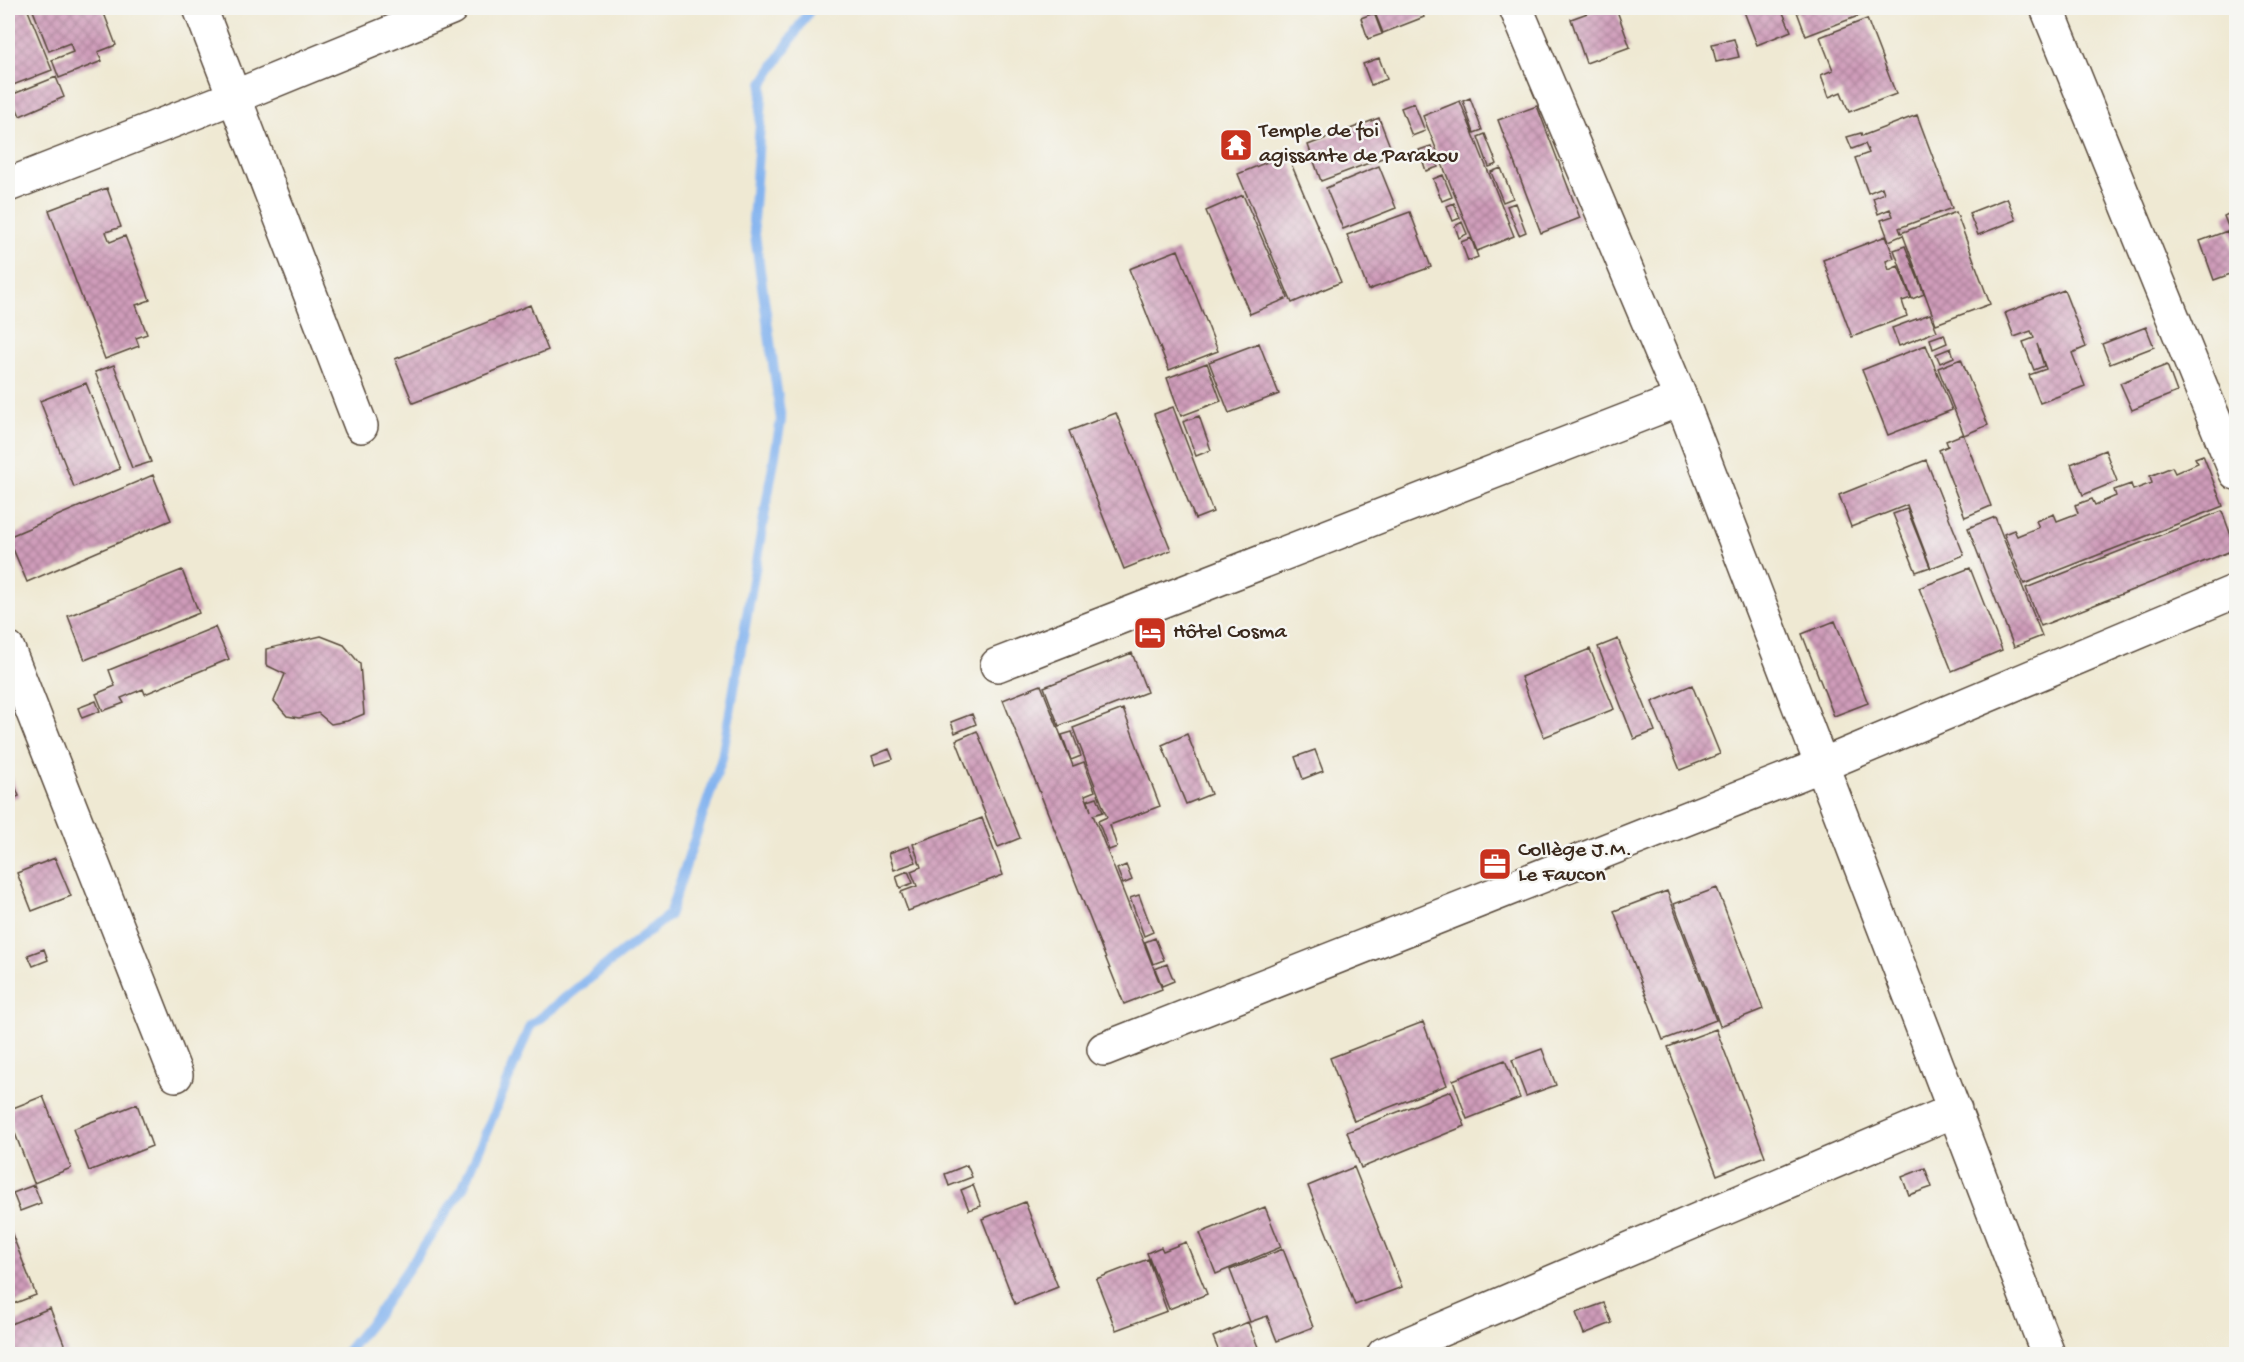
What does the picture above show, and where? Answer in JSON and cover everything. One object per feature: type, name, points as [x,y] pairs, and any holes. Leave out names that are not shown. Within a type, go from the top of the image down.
[{"type":"street","points":[[200,8],[361,426]]},
{"type":"street","points":[[8,185],[234,97],[451,8]]},
{"type":"street","points":[[1516,8],[1682,399],[2048,1354]]},
{"type":"street","points":[[2047,8],[2236,473]]},
{"type":"street","points":[[997,664],[1682,399]]},
{"type":"street","points":[[1104,1049],[1822,765],[2236,591]]},
{"type":"street","points":[[8,649],[176,1075]]},
{"type":"street","points":[[1384,1354],[1955,1110]]},
{"type":"building","points":[[8,8],[27,8],[52,70],[8,87]]},
{"type":"building","points":[[32,8],[102,8],[116,45],[98,52],[102,61],[59,78],[52,60],[73,52],[70,43],[49,51]]},
{"type":"building","points":[[1373,8],[1420,8],[1424,17],[1383,33]]},
{"type":"building","points":[[1601,8],[1616,8],[1630,47],[1586,63],[1571,19]]},
{"type":"building","points":[[1781,8],[1791,31],[1757,45],[1743,9]]},
{"type":"building","points":[[1879,8],[1806,36],[1796,9]]},
{"type":"building","points":[[1374,13],[1382,34],[1368,39],[1361,18]]},
{"type":"building","points":[[1867,19],[1896,94],[1849,112],[1841,92],[1829,97],[1821,75],[1833,70],[1820,37]]},
{"type":"building","points":[[1734,39],[1739,57],[1716,62],[1712,44]]},
{"type":"building","points":[[1379,58],[1387,79],[1371,85],[1363,64]]},
{"type":"building","points":[[56,77],[64,97],[20,116],[11,95]]},
{"type":"building","points":[[1470,98],[1482,130],[1474,133],[1463,101]]},
{"type":"building","points":[[1460,101],[1514,236],[1477,251],[1423,116]]},
{"type":"building","points":[[1414,103],[1425,131],[1412,136],[1401,108]]},
{"type":"building","points":[[1537,106],[1580,218],[1541,233],[1498,120]]},
{"type":"building","points":[[1917,115],[1952,208],[1899,228],[1901,233],[1956,212],[1990,304],[1936,324],[1903,235],[1889,241],[1881,220],[1893,216],[1890,209],[1878,214],[1873,198],[1884,193],[1882,187],[1868,193],[1855,158],[1869,153],[1865,144],[1852,149],[1847,137],[1861,133],[1862,136]]},
{"type":"building","points":[[1379,118],[1393,154],[1321,181],[1308,145]]},
{"type":"building","points":[[1485,134],[1497,164],[1489,167],[1478,137]]},
{"type":"building","points":[[1431,146],[1438,167],[1426,171],[1419,150]]},
{"type":"building","points":[[1287,154],[1341,282],[1292,303],[1238,174]]},
{"type":"building","points":[[1379,166],[1396,208],[1343,229],[1326,188]]},
{"type":"building","points":[[1501,168],[1513,198],[1503,202],[1491,172]]},
{"type":"building","points":[[1443,175],[1452,197],[1442,201],[1433,179]]},
{"type":"building","points":[[107,188],[121,227],[106,232],[110,242],[125,236],[150,300],[136,305],[147,334],[136,338],[139,346],[105,359],[49,210]]},
{"type":"building","points":[[1243,195],[1288,298],[1250,314],[1206,211]]},
{"type":"building","points":[[2007,198],[2016,220],[1978,235],[1969,213]]},
{"type":"building","points":[[1454,203],[1460,218],[1453,221],[1447,206]]},
{"type":"building","points":[[1515,203],[1526,232],[1519,235],[1507,206]]},
{"type":"building","points":[[2236,210],[2236,247],[2224,216]]},
{"type":"building","points":[[1410,212],[1431,267],[1368,290],[1347,235]]},
{"type":"building","points":[[1462,222],[1467,234],[1459,238],[1455,226]]},
{"type":"building","points":[[2227,231],[2236,260],[2236,272],[2214,280],[2200,241]]},
{"type":"building","points":[[1886,236],[1894,258],[1886,261],[1889,270],[1898,266],[1911,298],[1902,301],[1907,316],[1852,337],[1823,260]]},
{"type":"building","points":[[1471,238],[1478,257],[1468,261],[1461,242]]},
{"type":"building","points":[[1905,246],[1924,294],[1912,299],[1894,250]]},
{"type":"building","points":[[1178,250],[1218,351],[1169,370],[1129,269]]},
{"type":"building","points":[[2064,290],[2086,347],[2072,353],[2085,386],[2040,403],[2029,375],[2046,369],[2037,344],[2044,366],[2034,370],[2023,342],[2034,338],[2031,331],[2014,337],[2005,313]]},
{"type":"building","points":[[530,305],[548,350],[413,403],[395,359]]},
{"type":"building","points":[[1930,314],[1937,331],[1899,346],[1892,328]]},
{"type":"building","points":[[2146,327],[2154,347],[2110,364],[2102,344]]},
{"type":"building","points":[[1944,334],[1947,343],[1933,349],[1930,339]]},
{"type":"building","points":[[1259,343],[1279,394],[1229,413],[1209,362]]},
{"type":"building","points":[[1926,345],[1952,410],[1888,435],[1862,370]]},
{"type":"building","points":[[1951,348],[1954,357],[1940,363],[1936,354]]},
{"type":"building","points":[[1961,359],[1988,425],[1964,435],[1938,368]]},
{"type":"building","points":[[1207,363],[1221,401],[1181,416],[1167,378]]},
{"type":"building","points":[[114,365],[151,462],[132,468],[95,372]]},
{"type":"building","points":[[2167,365],[2177,392],[2132,410],[2120,383]]},
{"type":"building","points":[[86,383],[120,469],[74,487],[40,401]]},
{"type":"building","points":[[1173,407],[1213,512],[1195,519],[1154,414]]},
{"type":"building","points":[[1116,413],[1171,550],[1124,569],[1069,431]]},
{"type":"building","points":[[1199,416],[1211,450],[1196,456],[1183,422]]},
{"type":"building","points":[[1963,434],[1991,506],[1965,517],[1939,450],[1948,446],[1946,441]]},
{"type":"building","points":[[2105,450],[2117,481],[2083,495],[2071,464]]},
{"type":"building","points":[[2203,455],[2223,506],[2024,584],[2004,534],[2014,530],[2017,536],[2039,527],[2036,521],[2054,514],[2057,521],[2078,513],[2075,505],[2092,499],[2095,505],[2116,496],[2114,490],[2131,484],[2133,490],[2152,483],[2150,476],[2172,467],[2175,473],[2198,463],[2195,458]]},
{"type":"building","points":[[1926,460],[1964,555],[1931,568],[1907,505],[1851,527],[1839,495]]},
{"type":"building","points":[[153,475],[171,520],[27,582],[8,537]]},
{"type":"building","points":[[1907,509],[1930,567],[1916,572],[1893,514]]},
{"type":"building","points":[[2222,511],[2236,549],[2041,626],[2026,588]]},
{"type":"building","points":[[1995,517],[2042,636],[2014,647],[1968,528]]},
{"type":"building","points":[[1970,568],[2002,650],[1952,671],[1919,588]]},
{"type":"building","points":[[182,570],[199,613],[85,660],[68,616]]},
{"type":"building","points":[[1835,621],[1868,703],[1834,716],[1802,634]]},
{"type":"building","points":[[215,627],[229,659],[145,694],[143,689],[121,698],[124,703],[103,711],[96,694],[115,686],[109,670]]},
{"type":"building","points":[[321,636],[344,645],[360,664],[364,714],[331,724],[318,713],[299,718],[287,716],[274,701],[285,674],[266,665],[266,649]]},
{"type":"building","points":[[1618,639],[1655,731],[1634,739],[1598,647]]},
{"type":"building","points":[[1590,649],[1614,709],[1544,737],[1521,677]]},
{"type":"building","points":[[1132,653],[1147,692],[1059,726],[1044,687]]},
{"type":"building","points":[[1041,685],[1073,766],[1084,762],[1095,791],[1085,795],[1091,811],[1088,800],[1097,797],[1103,812],[1093,815],[1162,989],[1124,1004],[1003,700]]},
{"type":"building","points":[[1692,685],[1720,754],[1680,770],[1652,702]]},
{"type":"building","points":[[96,701],[100,711],[82,718],[78,708]]},
{"type":"building","points":[[1123,709],[1160,806],[1110,825],[1117,847],[1109,850],[1098,821],[1107,817],[1073,728]]},
{"type":"building","points":[[972,714],[976,724],[955,733],[951,722]]},
{"type":"building","points":[[977,731],[1020,838],[998,847],[956,740]]},
{"type":"building","points":[[1072,732],[1081,756],[1071,760],[1062,735]]},
{"type":"building","points":[[1187,734],[1211,794],[1186,804],[1162,745]]},
{"type":"building","points":[[889,749],[893,759],[875,765],[872,756]]},
{"type":"building","points":[[1315,750],[1323,771],[1303,779],[1295,757]]},
{"type":"building","points":[[8,768],[19,796],[8,800]]},
{"type":"building","points":[[982,818],[1003,875],[908,911],[901,892],[917,886],[911,871],[921,867],[913,844]]},
{"type":"building","points":[[909,846],[916,862],[894,870],[889,853]]},
{"type":"building","points":[[55,858],[71,896],[32,911],[17,873]]},
{"type":"building","points":[[1126,865],[1132,880],[1123,884],[1117,869]]},
{"type":"building","points":[[908,871],[913,883],[900,888],[896,876]]},
{"type":"building","points":[[1717,888],[1763,1009],[1720,1026],[1674,904]]},
{"type":"building","points":[[1667,891],[1716,1020],[1663,1040],[1614,911]]},
{"type":"building","points":[[1139,895],[1153,932],[1144,936],[1130,898]]},
{"type":"building","points":[[1155,938],[1164,960],[1153,964],[1145,942]]},
{"type":"building","points":[[44,949],[48,960],[33,966],[28,955]]},
{"type":"building","points":[[1167,964],[1174,981],[1162,986],[1155,969]]},
{"type":"building","points":[[1423,1022],[1447,1085],[1354,1121],[1330,1058]]},
{"type":"building","points":[[1716,1029],[1765,1156],[1717,1175],[1668,1047]]},
{"type":"building","points":[[1542,1049],[1556,1085],[1526,1096],[1512,1060]]},
{"type":"building","points":[[1505,1060],[1520,1098],[1467,1119],[1453,1080]]},
{"type":"building","points":[[1451,1091],[1465,1126],[1361,1168],[1347,1132]]},
{"type":"building","points":[[43,1096],[71,1168],[34,1183],[8,1110]]},
{"type":"building","points":[[137,1104],[152,1146],[89,1171],[73,1129]]},
{"type":"building","points":[[967,1165],[972,1177],[949,1186],[945,1174]]},
{"type":"building","points":[[1354,1167],[1402,1287],[1355,1305],[1308,1186]]},
{"type":"building","points":[[1925,1168],[1932,1187],[1909,1195],[1902,1177]]},
{"type":"building","points":[[34,1185],[41,1203],[20,1211],[13,1193]]},
{"type":"building","points":[[973,1185],[981,1206],[969,1210],[961,1190]]},
{"type":"building","points":[[1025,1202],[1058,1287],[1015,1304],[982,1219]]},
{"type":"building","points":[[1265,1207],[1281,1247],[1216,1274],[1200,1233]]},
{"type":"building","points":[[8,1224],[36,1295],[8,1306]]},
{"type":"building","points":[[1186,1242],[1207,1294],[1169,1309],[1147,1253],[1161,1247],[1163,1251]]},
{"type":"building","points":[[1283,1249],[1313,1327],[1277,1341],[1267,1316],[1250,1322],[1230,1270]]},
{"type":"building","points":[[1148,1259],[1167,1311],[1116,1330],[1096,1279]]},
{"type":"building","points":[[1604,1303],[1612,1323],[1584,1334],[1576,1313]]},
{"type":"building","points":[[50,1308],[68,1354],[8,1354],[8,1325]]},
{"type":"building","points":[[1248,1322],[1260,1352],[1220,1354],[1213,1337]]},
{"type":"waterway","points":[[345,1354],[376,1316],[463,1188],[530,1026],[669,915],[722,758],[781,420],[753,221],[763,83],[811,8]]},
{"type":"place","name":"Temple de foi agissante de Parakou","points":[[1236,145]]},
{"type":"place","name":"Hôtel Cosma","points":[[1150,633]]},
{"type":"place","name":"Collège J.M. Le Faucon","points":[[1495,864]]}]
